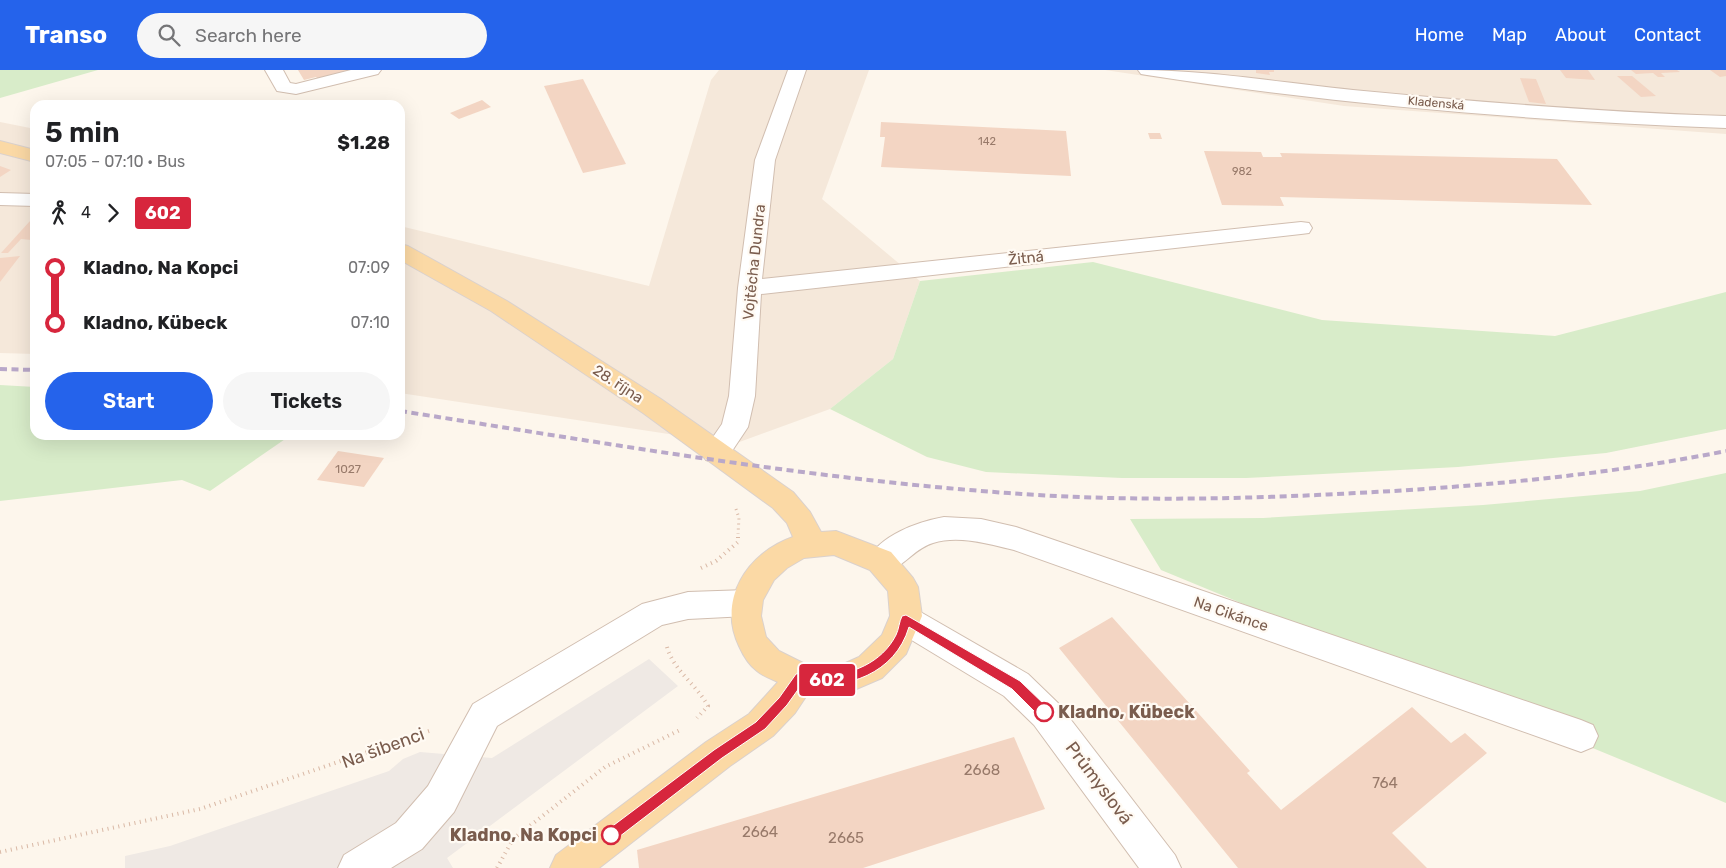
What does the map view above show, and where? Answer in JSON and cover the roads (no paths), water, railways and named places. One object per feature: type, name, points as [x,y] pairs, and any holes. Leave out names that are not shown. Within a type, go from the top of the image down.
[{"type":"main road","points":[[0,147],[30,155]]},
{"type":"main road","name":"28. října","points":[[405,254],[499,306],[652,406],[784,500],[797,514],[807,532],[810,544]]},
{"type":"main road","points":[[836,543],[861,548],[882,561],[899,581],[906,606],[906,620],[901,636],[891,652],[877,665],[860,674],[841,680],[820,681],[800,678],[774,665],[755,646],[746,622],[747,603],[754,582],[764,569],[786,553],[810,544],[836,543]]},
{"type":"main road","points":[[588,861],[718,754],[761,726],[783,702],[800,678]]},
{"type":"street","points":[[274,70],[283,87],[296,89],[372,70]]},
{"type":"street","name":"Vojtěcha Dundra","points":[[716,453],[735,427],[742,396],[750,288],[765,160],[798,70]]},
{"type":"street","name":"Kladenská","points":[[1147,70],[1314,92],[1476,107],[1665,120],[1726,122]]},
{"type":"street","points":[[0,199],[30,200]]},
{"type":"street","name":"Žitná","points":[[750,288],[1301,228]]},
{"type":"street","name":"Na Cikánce","points":[[882,561],[919,535],[937,530],[986,531],[1016,539],[1581,736]]},
{"type":"street","points":[[357,868],[409,836],[441,798],[486,715],[532,685],[653,614],[674,607],[696,603],[747,603]]},
{"type":"street","name":"Průmyslová","points":[[906,620],[1016,685],[1046,714],[1162,868]]},
{"type":"railway","points":[[0,369],[30,370]]},
{"type":"railway","points":[[405,412],[639,449],[798,471],[958,489],[1083,497],[1172,499],[1260,497],[1435,488],[1519,481],[1643,466],[1726,451]]},
{"type":"place","name":"Kladno, Kübeck","points":[[1044,712]]},
{"type":"place","name":"Kladno, Na Kopci","points":[[611,835]]}]
